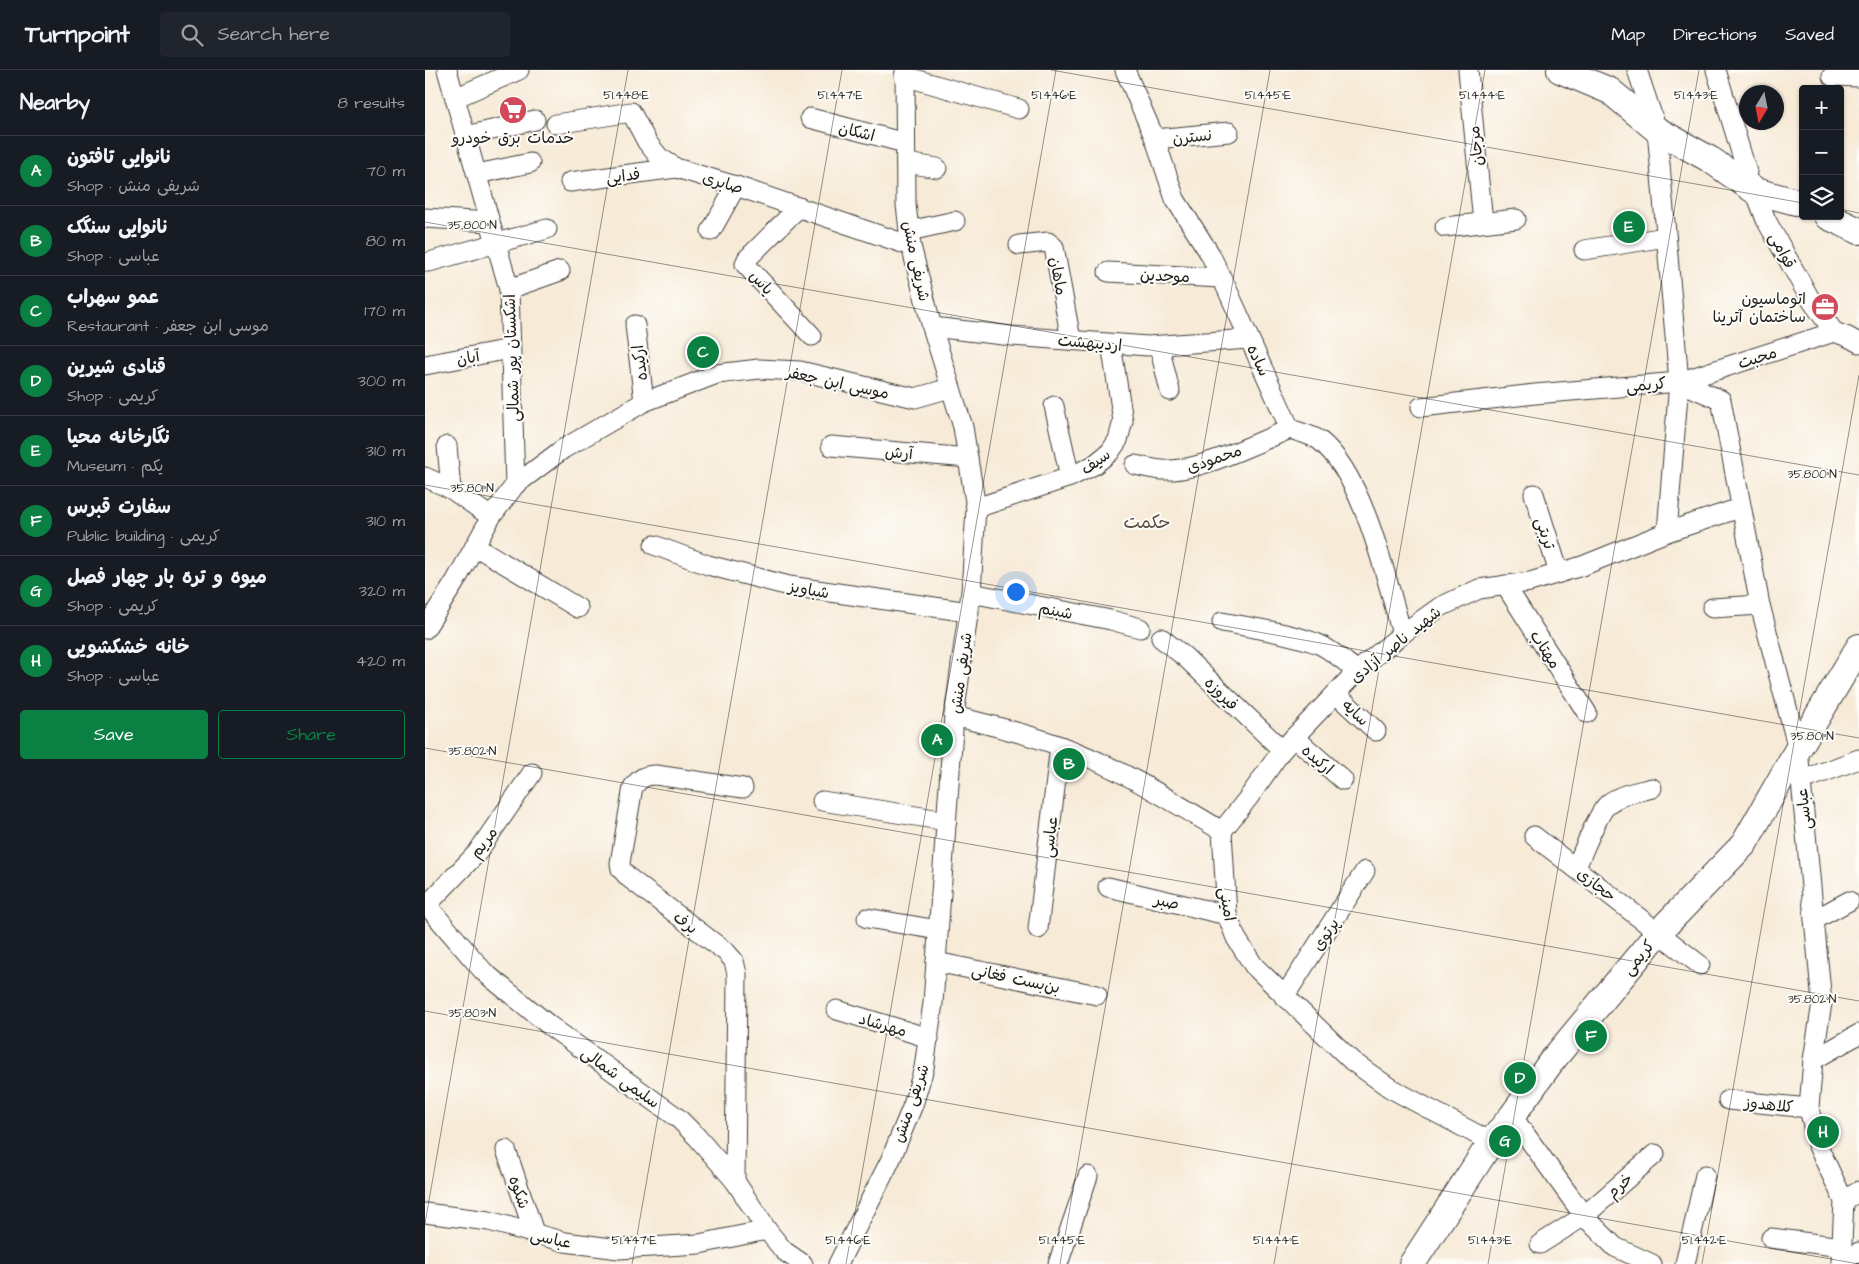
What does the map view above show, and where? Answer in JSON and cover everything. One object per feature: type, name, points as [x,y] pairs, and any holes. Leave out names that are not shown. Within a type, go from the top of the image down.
[{"type":"main road","points":[[1560,70],[1610,91],[1657,130],[1751,182],[1799,204]]},
{"type":"main road","points":[[1836,220],[1859,231]]},
{"type":"main road","name":"کریمی","points":[[1411,1264],[1491,1142],[1551,1062],[1659,933],[1744,844],[1859,647]]},
{"type":"street","name":"اشکستان پور شمالی","points":[[447,70],[509,289],[515,485]]},
{"type":"street","points":[[455,98],[519,70]]},
{"type":"street","name":"ساده","points":[[1125,70],[1155,139],[1175,199],[1210,254],[1290,429]]},
{"type":"street","name":"مرجان","points":[[1468,70],[1483,222]]},
{"type":"street","name":"کریمی","points":[[1421,407],[1535,394],[1679,382],[1657,130],[1637,70]]},
{"type":"street","name":"قوامی","points":[[1716,70],[1751,182],[1767,220],[1809,297],[1834,332]]},
{"type":"street","points":[[905,73],[1019,108]]},
{"type":"street","name":"شریفی منش","points":[[837,1264],[890,1161],[913,1105],[925,1068],[936,962],[954,716],[969,612],[976,508],[963,427],[932,327],[910,238],[906,205],[905,73]]},
{"type":"street","points":[[1832,76],[1859,76]]},
{"type":"street","name":"صابری","points":[[556,124],[631,112],[647,142],[659,157],[676,168],[799,207],[910,238]]},
{"type":"street","name":"اشکان","points":[[810,118],[905,143]]},
{"type":"street","points":[[465,136],[535,120]]},
{"type":"street","name":"نسترن","points":[[1155,139],[1229,132]]},
{"type":"street","points":[[477,174],[530,163]]},
{"type":"street","points":[[905,163],[937,168]]},
{"type":"street","name":"فدایی","points":[[569,182],[676,168]]},
{"type":"street","points":[[711,232],[736,186]]},
{"type":"street","name":"یاس","points":[[799,207],[747,259],[745,264],[812,336]]},
{"type":"street","points":[[425,218],[490,222]]},
{"type":"street","points":[[1445,227],[1516,219]]},
{"type":"street","points":[[910,238],[955,221]]},
{"type":"street","points":[[429,262],[547,229]]},
{"type":"street","points":[[1585,250],[1666,237]]},
{"type":"street","name":"ماهان","points":[[1019,245],[1048,242],[1054,247],[1071,340]]},
{"type":"street","points":[[509,289],[560,271]]},
{"type":"street","name":"موحدین","points":[[1108,272],[1221,278]]},
{"type":"street","name":"ارکیده","points":[[635,325],[644,402]]},
{"type":"street","name":"اردیبهشت","points":[[932,327],[1111,344],[1159,346],[1249,338]]},
{"type":"street","points":[[1834,332],[1848,336],[1859,343]]},
{"type":"street","name":"محبت","points":[[1679,382],[1834,332]]},
{"type":"street","name":"سیف","points":[[976,508],[1070,477],[1094,465],[1110,452],[1119,440],[1123,422],[1111,344]]},
{"type":"street","points":[[1159,346],[1170,391]]},
{"type":"street","name":"آبان","points":[[425,365],[510,349]]},
{"type":"street","name":"موسی ابن جعفر","points":[[515,485],[563,449],[644,402],[717,374],[759,369],[800,372],[915,398],[950,388]]},
{"type":"street","points":[[1667,532],[1679,382]]},
{"type":"street","name":"عباسی","points":[[1679,382],[1721,400],[1759,605],[1798,749],[1822,1003],[1813,1060],[1809,1108],[1817,1144],[1851,1196],[1846,1256]]},
{"type":"street","points":[[1054,406],[1070,477]]},
{"type":"street","points":[[1290,429],[1318,439],[1334,455],[1352,484],[1372,531],[1402,634]]},
{"type":"street","name":"محمودی","points":[[1135,465],[1168,470],[1181,469],[1207,462],[1290,429]]},
{"type":"street","points":[[447,446],[451,489]]},
{"type":"street","name":"آرش","points":[[831,446],[968,458]]},
{"type":"street","points":[[425,477],[451,489],[491,517]]},
{"type":"street","points":[[425,629],[455,582],[491,517],[515,485]]},
{"type":"street","name":"تربتی","points":[[1534,494],[1559,573]]},
{"type":"street","name":"شهید ناصر آزادی","points":[[1221,831],[1288,744],[1357,671],[1439,607],[1479,589],[1530,582],[1559,573],[1628,549],[1667,532],[1740,508]]},
{"type":"street","name":"شباویز","points":[[654,545],[708,565],[789,586],[969,612]]},
{"type":"street","points":[[475,546],[578,608]]},
{"type":"street","name":"مهتاب","points":[[1505,585],[1587,713]]},
{"type":"street","name":"شبنم","points":[[971,593],[1111,620],[1140,628]]},
{"type":"street","points":[[1712,608],[1759,605]]},
{"type":"street","points":[[1222,622],[1273,631],[1316,644],[1337,655],[1357,671]]},
{"type":"street","name":"فیروزه","points":[[1161,638],[1288,744]]},
{"type":"street","name":"سایه","points":[[1336,694],[1376,731]]},
{"type":"street","points":[[954,716],[1060,746],[1120,773],[1221,831]]},
{"type":"street","name":"ارکیده","points":[[1288,744],[1343,780]]},
{"type":"street","name":"عباسی","points":[[1038,929],[1060,746]]},
{"type":"street","points":[[1800,781],[1859,759]]},
{"type":"street","name":"مریم","points":[[426,904],[477,853],[532,773]]},
{"type":"street","name":"برف","points":[[735,1181],[737,974],[734,961],[726,952],[629,878],[621,869],[620,862],[633,787],[641,778],[646,775],[656,775],[743,788]]},
{"type":"street","points":[[1576,867],[1607,805],[1621,796],[1651,788]]},
{"type":"street","points":[[822,801],[947,821]]},
{"type":"street","name":"امینی","points":[[1221,831],[1227,914],[1236,938],[1254,966],[1352,1061],[1389,1088],[1491,1142]]},
{"type":"street","name":"حجازی","points":[[1534,836],[1700,965]]},
{"type":"street","name":"پرتوی","points":[[1284,996],[1365,871]]},
{"type":"street","name":"صبر","points":[[1108,887],[1227,914]]},
{"type":"street","points":[[1814,920],[1849,901]]},
{"type":"street","name":"سلیمی شمالی","points":[[426,904],[484,972],[550,1026],[678,1118],[735,1181],[783,1258],[803,1264]]},
{"type":"street","points":[[867,918],[938,930]]},
{"type":"street","name":"بن‌بست فغانی","points":[[936,962],[1097,995]]},
{"type":"street","name":"مهرشاد","points":[[837,1010],[929,1038]]},
{"type":"street","points":[[1813,1060],[1859,1034]]},
{"type":"street","name":"کلاهدوز","points":[[1728,1100],[1809,1108]]},
{"type":"street","points":[[1512,1116],[1584,1216],[1615,1247],[1652,1264]]},
{"type":"street","name":"شکوه","points":[[505,1150],[535,1235]]},
{"type":"street","name":"خرم","points":[[1540,1244],[1584,1216],[1655,1154]]},
{"type":"street","points":[[1685,1264],[1705,1175]]},
{"type":"street","points":[[1058,1264],[1088,1176]]},
{"type":"street","name":"عباسی","points":[[425,1213],[489,1221],[565,1242],[619,1250],[699,1244],[767,1230]]},
{"type":"street","points":[[1771,1238],[1846,1256]]},
{"type":"place","name":"خدمات برق خودرو","points":[[513,110]]},
{"type":"place","name":"نگارخانه محیا","points":[[1629,227]]},
{"type":"place","name":"اتوماسیون ساختمان آترینا","points":[[1825,307]]},
{"type":"place","name":"عمو سهراب","points":[[703,352]]},
{"type":"place","name":"نانوایی تافتون","points":[[937,740]]},
{"type":"place","name":"نانوایی سنگک","points":[[1069,764]]},
{"type":"place","name":"سفارت قبرس","points":[[1591,1036]]},
{"type":"place","name":"قنادی شیرین","points":[[1520,1078]]},
{"type":"place","name":"خانه خشکشویی","points":[[1823,1132]]},
{"type":"place","name":"میوه و تره بار چهار فصل","points":[[1505,1141]]},
{"type":"district","name":"حکمت","points":[[1147,522]]}]
